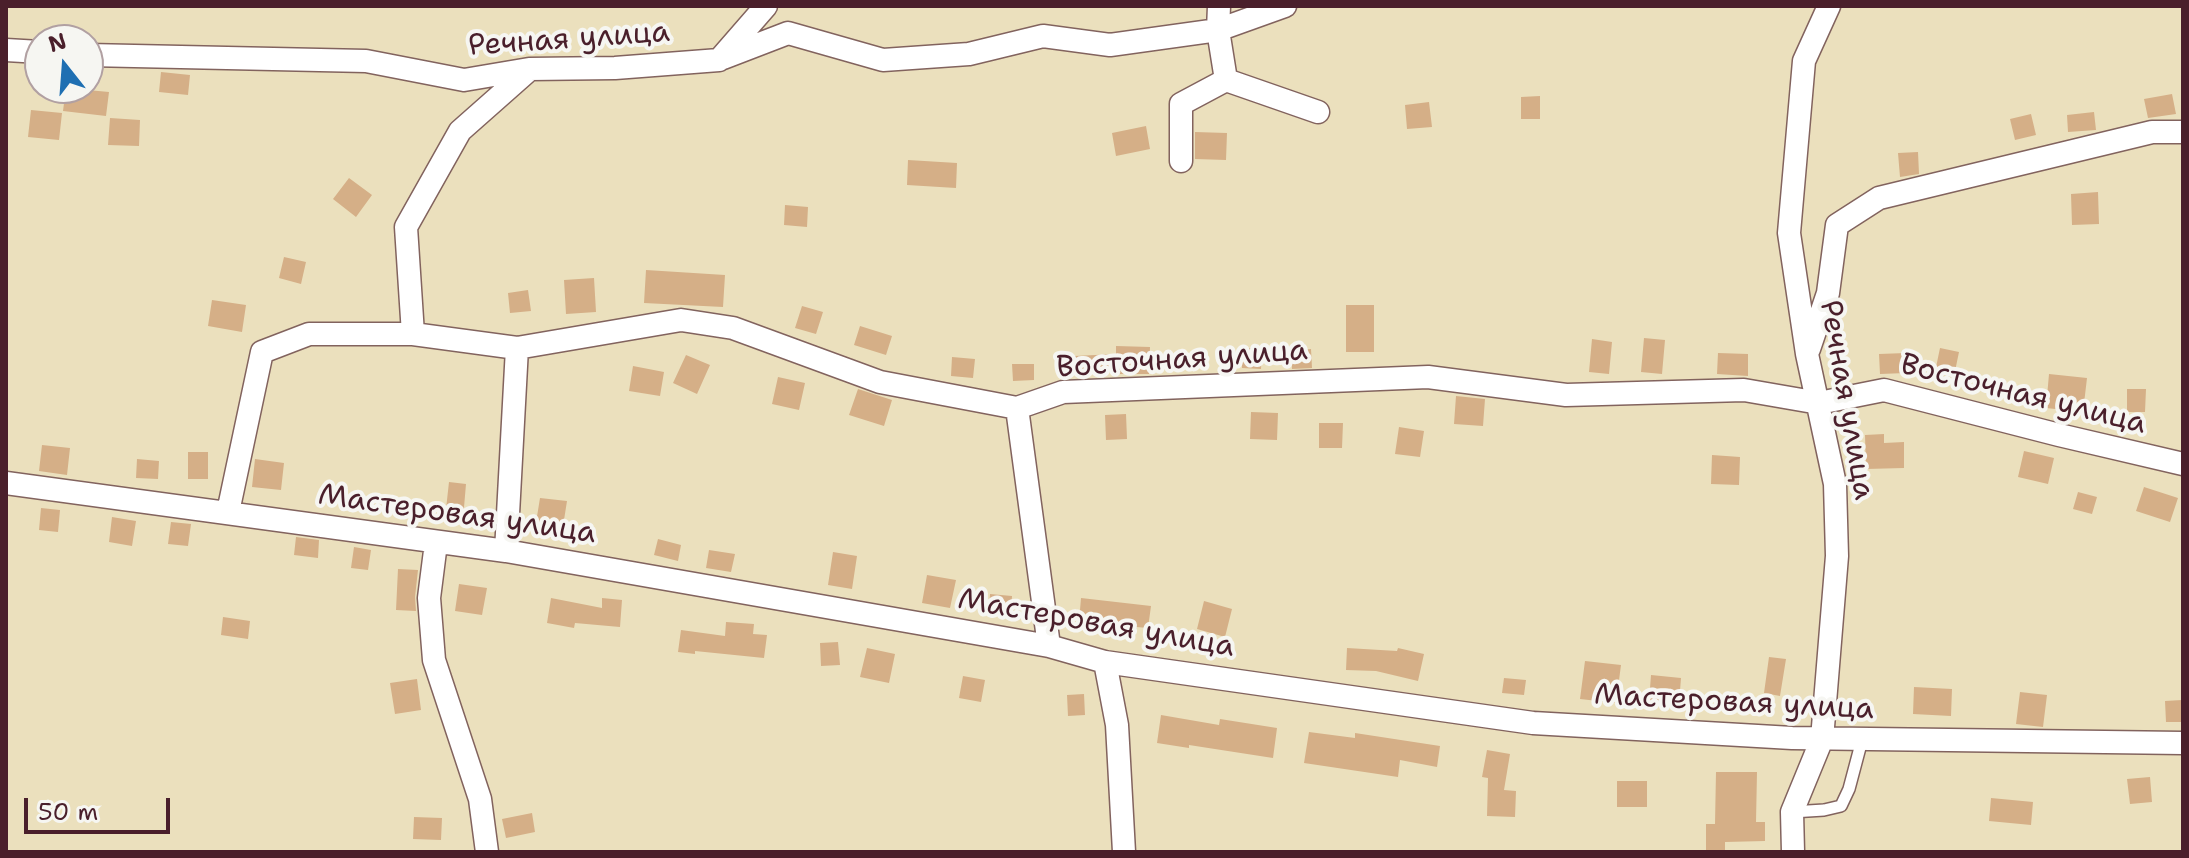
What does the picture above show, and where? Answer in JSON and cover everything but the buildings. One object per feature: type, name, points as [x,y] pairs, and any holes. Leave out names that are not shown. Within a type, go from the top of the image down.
[{"type":"street","points":[[719,60],[766,6]]},
{"type":"street","points":[[1219,6],[1218,30],[1226,80]]},
{"type":"street","name":"Речная улица","points":[[104,55],[366,61],[464,80],[529,69],[615,68],[719,60],[788,33],[883,60],[969,54],[1043,36],[1110,45],[1218,30],[1285,6]]},
{"type":"street","name":"Речная улица","points":[[1793,852],[1792,812],[1822,739],[1837,556],[1835,484],[1807,354],[1789,233],[1804,61],[1829,6]]},
{"type":"street","points":[[413,334],[406,227],[460,131],[529,69]]},
{"type":"street","points":[[1181,161],[1181,104],[1226,80],[1318,112]]},
{"type":"street","points":[[1807,354],[1828,293],[1837,225],[1879,198],[2152,132],[2183,132]]},
{"type":"street","name":"Восточная улица","points":[[228,512],[262,352],[309,334],[413,334],[517,348],[681,320],[733,328],[880,382],[1017,408],[1063,392],[1428,377],[1566,395],[1744,390],[1819,403],[1884,390],[2183,464]]},
{"type":"street","points":[[506,551],[517,348]]},
{"type":"street","points":[[1017,408],[1049,646]]},
{"type":"street","name":"Мастеровая улица","points":[[6,483],[506,551],[1049,646],[1105,662],[1533,723],[1822,739],[2183,743]]},
{"type":"street","points":[[436,543],[429,598],[434,660],[480,799],[487,852]]},
{"type":"street","points":[[1105,662],[1117,725],[1124,852]]},
{"type":"lane","points":[[1792,812],[1841,806],[1849,789],[1862,740]]}]
